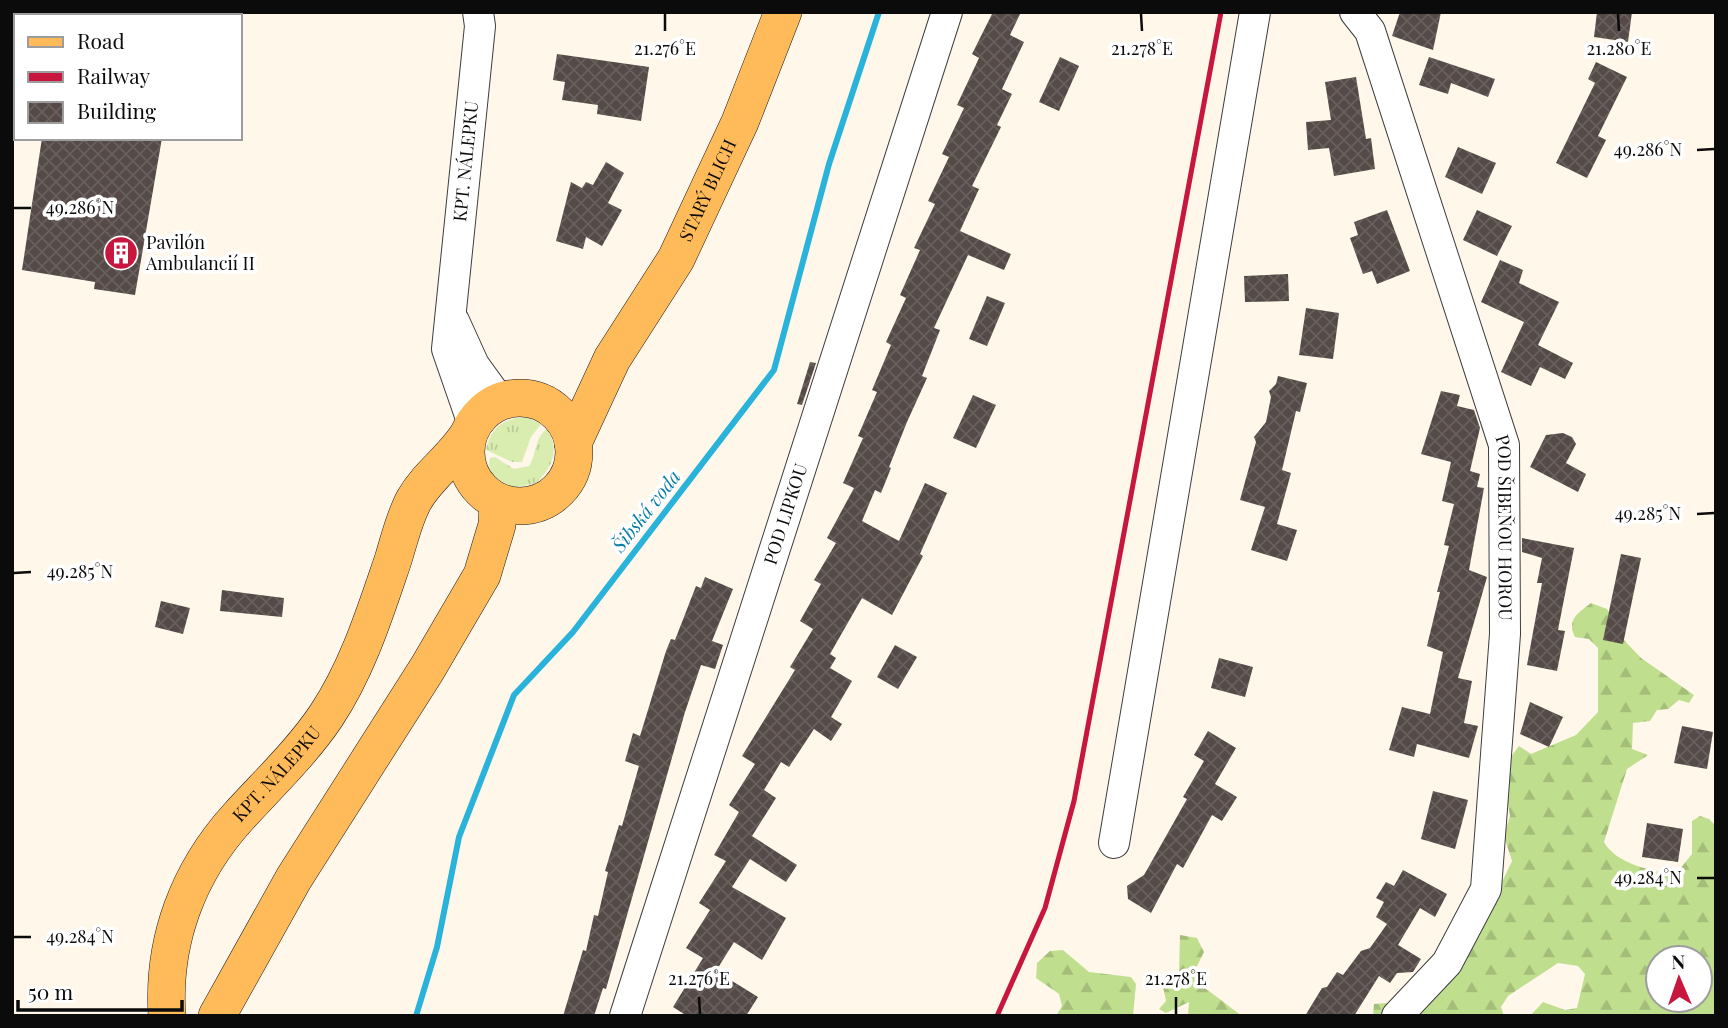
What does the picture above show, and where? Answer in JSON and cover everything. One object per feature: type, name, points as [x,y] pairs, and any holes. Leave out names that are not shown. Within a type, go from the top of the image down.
[{"type":"main road","name":"STARÝ BLICH","points":[[573,443],[612,359],[676,259],[740,122],[783,12]]},
{"type":"main road","name":"STARÝ BLICH","points":[[542,402],[575,386],[612,359]]},
{"type":"main road","points":[[220,1010],[294,878],[427,669],[482,575],[497,525],[487,494],[468,470],[465,453],[480,420],[528,398],[542,402],[557,412],[568,426],[573,443],[570,474],[556,492],[535,504],[523,506],[487,494]]},
{"type":"main road","name":"KPT. NÁLEPKU","points":[[166,1016],[168,959],[175,923],[189,889],[236,819],[282,770],[326,716],[370,625],[419,492],[432,474],[455,455],[480,420]]},
{"type":"main road","name":"KPT. NÁLEPKU","points":[[402,533],[428,502],[463,484],[487,494]]},
{"type":"main road","points":[[482,575],[508,551],[526,528],[535,504]]},
{"type":"street","name":"KPT. NÁLEPKU","points":[[478,12],[480,26],[449,312],[474,365],[480,420]]},
{"type":"street","name":"POD LIPKOU","points":[[625,1016],[947,12]]},
{"type":"street","points":[[1114,843],[1255,12]]},
{"type":"street","name":"POD ŠIBEŇOU HOROU","points":[[1366,19],[1504,445],[1505,634],[1486,889],[1447,963],[1397,1016]]},
{"type":"green space","points":[[527,417],[541,424],[531,437],[522,462],[512,462],[486,450],[491,435],[500,425],[512,419]]},
{"type":"green space","points":[[547,429],[553,444],[553,458],[547,471],[536,483],[513,488],[492,473],[490,458],[495,457],[514,469],[529,466],[538,441]]},
{"type":"green space","points":[[1591,603],[1607,609],[1623,639],[1641,658],[1694,695],[1689,703],[1679,700],[1668,709],[1657,710],[1650,721],[1633,723],[1632,749],[1648,755],[1627,769],[1604,842],[1610,850],[1626,861],[1646,869],[1675,875],[1692,854],[1692,821],[1700,816],[1709,819],[1716,826],[1716,1016],[1530,1016],[1543,1002],[1565,1010],[1577,1008],[1585,974],[1578,966],[1558,963],[1508,996],[1501,1007],[1504,1016],[1373,1016],[1374,1004],[1401,1002],[1493,901],[1512,861],[1504,836],[1510,816],[1504,782],[1507,762],[1519,746],[1531,754],[1576,735],[1598,712],[1598,648],[1589,639],[1575,637],[1572,626],[1578,614]]},
{"type":"green space","points":[[1180,935],[1197,938],[1204,952],[1194,972],[1201,985],[1242,1016],[1188,1016],[1189,1002],[1166,1013],[1159,1009],[1166,1001],[1163,987],[1179,973]]},
{"type":"green space","points":[[1063,950],[1089,972],[1131,977],[1136,984],[1133,1016],[1056,1016],[1062,1006],[1059,994],[1036,978],[1037,963],[1050,951]]},
{"type":"building","points":[[993,12],[1021,12],[1010,35],[1024,42],[1002,89],[1012,94],[997,125],[1001,127],[972,186],[979,189],[960,231],[1011,254],[1004,270],[968,255],[934,328],[940,330],[922,376],[927,378],[889,467],[891,468],[881,493],[875,490],[862,521],[899,541],[925,483],[947,493],[920,554],[923,556],[892,615],[862,598],[830,654],[836,658],[830,668],[852,681],[831,717],[842,724],[831,741],[814,729],[789,767],[781,762],[764,790],[776,798],[752,836],[797,865],[786,882],[750,859],[732,887],[786,918],[762,960],[734,942],[716,971],[758,997],[746,1016],[687,1016],[673,1007],[703,958],[686,948],[710,910],[699,903],[726,861],[714,855],[739,812],[729,805],[755,764],[742,756],[795,670],[790,667],[813,629],[800,621],[821,584],[814,580],[836,543],[827,538],[854,488],[843,483],[863,438],[858,436],[877,392],[872,390],[891,345],[886,342],[906,298],[900,295],[920,250],[914,248],[935,204],[928,201],[949,157],[942,154],[964,108],[957,105],[979,58],[972,54]]},
{"type":"building","points":[[1400,12],[1441,12],[1433,50],[1392,36]]},
{"type":"building","points":[[1597,12],[1632,12],[1628,42],[1594,37]]},
{"type":"building","points":[[557,54],[649,67],[641,121],[597,114],[598,105],[562,100],[565,82],[553,80]]},
{"type":"building","points":[[1060,57],[1079,66],[1059,111],[1039,102]]},
{"type":"building","points":[[1429,57],[1495,79],[1488,97],[1451,83],[1448,94],[1419,85]]},
{"type":"building","points":[[1596,62],[1627,77],[1598,136],[1606,140],[1587,178],[1556,163],[1595,83],[1588,79]]},
{"type":"building","points":[[1356,77],[1366,139],[1371,138],[1375,169],[1334,176],[1329,148],[1308,150],[1306,122],[1331,120],[1325,82]]},
{"type":"building","points":[[42,140],[162,140],[135,295],[94,289],[95,282],[22,270]]},
{"type":"building","points":[[1458,147],[1496,163],[1482,194],[1445,177]]},
{"type":"building","points":[[606,162],[624,173],[608,203],[622,210],[602,246],[586,237],[583,249],[556,241],[571,182],[582,188],[586,182],[593,185]]},
{"type":"building","points":[[1387,210],[1410,271],[1377,284],[1372,271],[1363,274],[1350,238],[1358,235],[1354,222]]},
{"type":"building","points":[[1477,210],[1512,226],[1497,256],[1463,240]]},
{"type":"building","points":[[1500,260],[1523,270],[1519,283],[1559,302],[1538,345],[1573,363],[1565,379],[1540,367],[1531,386],[1501,372],[1524,322],[1481,302]]},
{"type":"building","points":[[1288,274],[1289,301],[1245,302],[1244,276]]},
{"type":"building","points":[[987,296],[1005,303],[987,346],[969,339]]},
{"type":"building","points":[[1306,308],[1339,313],[1333,359],[1299,355]]},
{"type":"building","points":[[810,362],[816,363],[802,405],[797,404]]},
{"type":"building","points":[[1278,376],[1307,383],[1300,412],[1296,411],[1282,470],[1291,473],[1277,524],[1297,530],[1287,561],[1251,550],[1265,507],[1240,500],[1256,442],[1254,437],[1266,422],[1271,397],[1269,391],[1276,384]]},
{"type":"building","points":[[1441,391],[1460,395],[1457,406],[1474,410],[1480,428],[1470,471],[1480,474],[1477,487],[1484,488],[1469,570],[1487,577],[1458,678],[1472,681],[1464,723],[1478,726],[1469,758],[1417,744],[1414,757],[1389,750],[1402,707],[1430,714],[1443,652],[1427,646],[1449,546],[1444,545],[1454,504],[1442,501],[1451,462],[1421,454]]},
{"type":"building","points":[[973,395],[996,405],[976,448],[953,438]]},
{"type":"building","points":[[1563,433],[1572,437],[1576,444],[1566,463],[1586,474],[1578,492],[1530,467],[1546,435]]},
{"type":"building","points":[[1522,538],[1574,548],[1558,630],[1565,631],[1557,671],[1527,665],[1542,583],[1537,583],[1542,558],[1522,552]]},
{"type":"building","points":[[1621,554],[1641,558],[1623,644],[1603,640]]},
{"type":"building","points":[[705,577],[733,589],[712,641],[723,645],[715,669],[701,665],[685,712],[606,989],[603,988],[594,1016],[563,1016],[583,950],[586,951],[594,915],[598,916],[608,872],[605,871],[619,825],[622,826],[639,766],[625,761],[633,733],[640,736],[666,651],[671,639],[675,640],[696,586],[701,588]]},
{"type":"building","points":[[222,590],[284,598],[282,617],[220,611]]},
{"type":"building","points":[[161,601],[190,608],[183,634],[155,627]]},
{"type":"building","points":[[895,645],[917,657],[898,689],[877,677]]},
{"type":"building","points":[[1219,658],[1253,667],[1245,697],[1211,688]]},
{"type":"building","points":[[1530,702],[1563,717],[1549,747],[1520,734]]},
{"type":"building","points":[[1682,726],[1713,732],[1707,769],[1674,763]]},
{"type":"building","points":[[1208,731],[1236,748],[1215,784],[1237,797],[1222,821],[1212,815],[1183,868],[1177,864],[1151,913],[1128,899],[1127,886],[1144,875],[1187,799],[1183,797],[1204,761],[1194,755]]},
{"type":"building","points":[[1433,791],[1468,800],[1455,849],[1421,839]]},
{"type":"building","points":[[1647,823],[1683,829],[1678,862],[1642,857]]},
{"type":"building","points":[[1403,870],[1447,894],[1435,917],[1420,908],[1398,945],[1421,959],[1413,972],[1397,973],[1390,983],[1379,976],[1354,1016],[1305,1016],[1322,988],[1327,987],[1337,972],[1343,975],[1361,951],[1370,948],[1387,924],[1376,917],[1384,902],[1376,898],[1386,882],[1394,886]]},
{"type":"waterway","name":"Šibská voda","points":[[416,1016],[437,947],[459,837],[514,695],[573,632],[774,370],[829,164],[879,12]]},
{"type":"railway","points":[[997,1016],[1045,908],[1074,801],[1221,12]]},
{"type":"place","name":"Pavilón Ambulancií II","points":[[121,253]]}]
